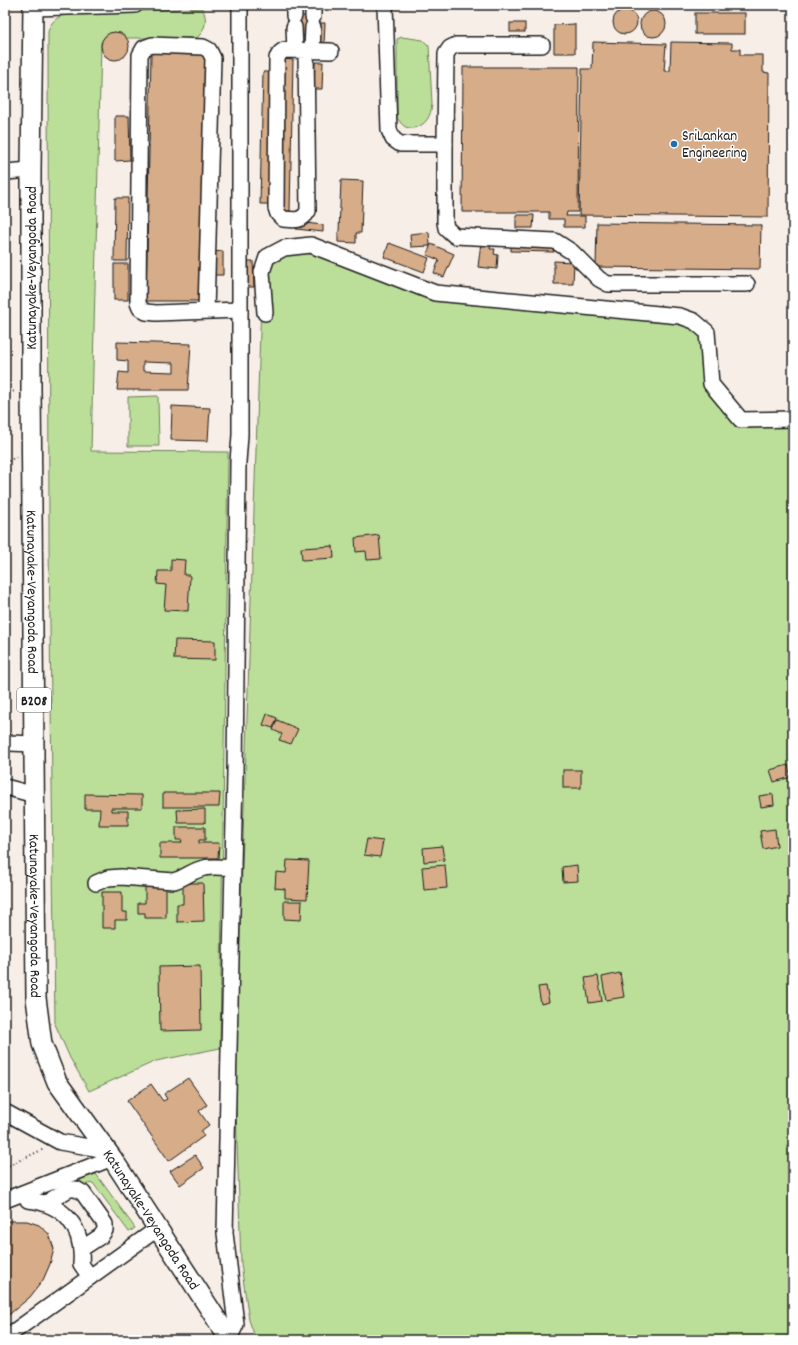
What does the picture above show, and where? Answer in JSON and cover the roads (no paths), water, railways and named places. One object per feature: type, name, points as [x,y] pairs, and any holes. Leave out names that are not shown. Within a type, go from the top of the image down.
[{"type":"main road","name":"Katunayake-Veyangoda Road","points":[[33,6],[31,388],[36,998],[42,1044],[57,1082],[109,1154],[230,1340]]},
{"type":"street","points":[[33,6],[135,5]]},
{"type":"street","points":[[230,1340],[236,1324],[225,1233],[238,462],[240,435],[240,5]]},
{"type":"street","points":[[385,5],[391,135],[393,139],[400,144],[446,144]]},
{"type":"street","points":[[294,16],[304,50],[308,211],[303,218],[297,220],[283,219],[278,214],[276,208],[277,58],[282,51],[304,50],[331,51]]},
{"type":"street","points":[[304,50],[313,16]]},
{"type":"street","points":[[206,311],[213,58],[208,50],[203,47],[152,45],[144,48],[140,55],[138,303],[140,308],[146,312],[206,311],[240,310]]},
{"type":"street","points":[[542,45],[456,45],[450,48],[446,54],[446,228],[455,236],[555,241],[564,246],[599,279],[608,284],[747,284]]},
{"type":"street","points":[[5,172],[31,170]]},
{"type":"street","points":[[264,313],[262,272],[267,257],[284,248],[311,246],[435,293],[680,316],[694,321],[707,332],[711,384],[741,420],[793,419]]},
{"type":"street","points":[[5,741],[9,743],[35,744]]},
{"type":"street","points":[[5,787],[35,795]]},
{"type":"street","points":[[96,883],[108,878],[121,877],[174,881],[182,879],[203,868],[232,867]]},
{"type":"street","points":[[5,1112],[60,1142],[109,1154]]},
{"type":"street","points":[[5,1200],[24,1193],[109,1154]]},
{"type":"street","points":[[46,1203],[69,1189],[76,1189],[83,1193],[105,1224],[105,1230],[101,1236],[81,1249]]},
{"type":"street","points":[[24,1193],[28,1200],[46,1203],[57,1208],[74,1226],[78,1235],[81,1249],[80,1264],[90,1277]]},
{"type":"street","points":[[5,1338],[157,1229]]},
{"type":"place","name":"SriLankan Engineering","points":[[674,144]]}]
